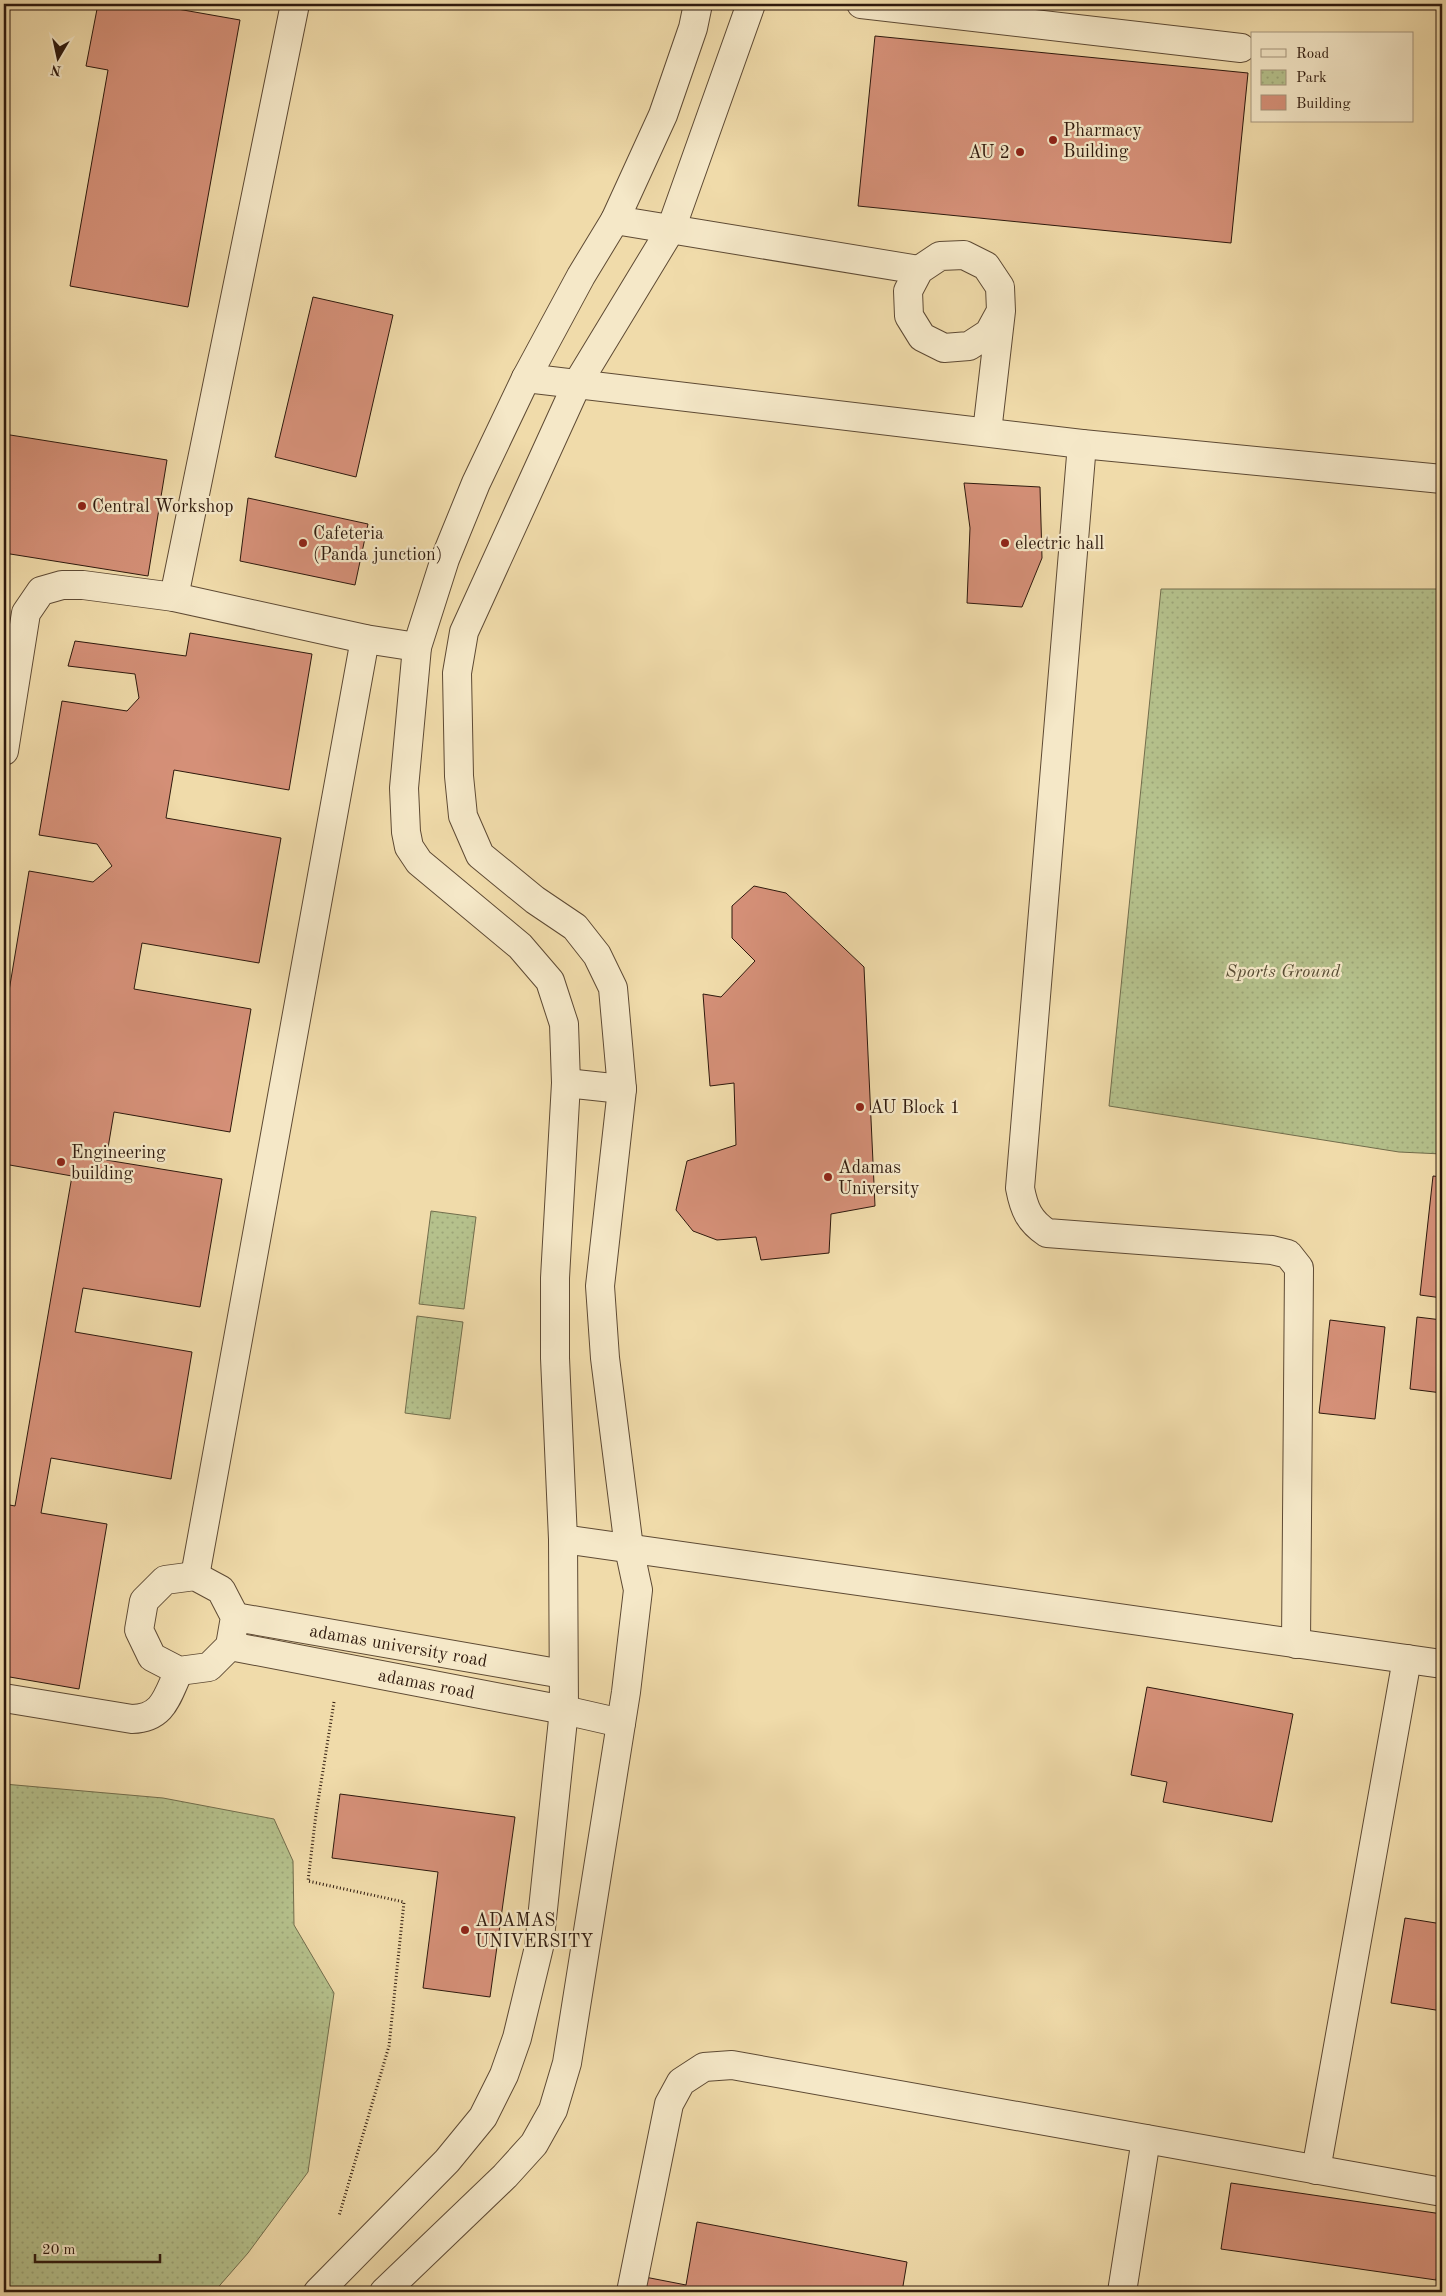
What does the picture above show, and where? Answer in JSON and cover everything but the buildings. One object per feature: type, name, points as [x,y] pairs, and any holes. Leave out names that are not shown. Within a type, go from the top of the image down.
[{"type":"street","points":[[174,597],[295,4]]},
{"type":"street","points":[[318,2292],[447,2161],[483,2117],[504,2075],[517,2038],[539,1947],[564,1710],[563,1539],[555,1358],[555,1296],[566,1083],[564,1024],[550,981],[520,946],[430,873],[409,847],[404,811],[404,788],[417,647],[452,542],[476,483],[526,378],[581,276],[615,220],[663,115],[693,28],[698,4]]},
{"type":"street","points":[[384,2292],[505,2176],[534,2144],[553,2110],[567,2063],[621,1723],[638,1590],[629,1548],[605,1358],[600,1286],[622,1089],[613,988],[597,955],[575,926],[535,900],[480,855],[464,816],[459,776],[457,672],[464,632],[577,384],[671,229],[752,4]]},
{"type":"street","points":[[861,4],[1241,48]]},
{"type":"street","points":[[615,220],[919,270]]},
{"type":"street","points":[[987,432],[1001,311],[1000,287],[986,266],[964,255],[940,256],[919,270],[908,291],[909,316],[922,337],[944,348],[969,346],[989,333],[1001,311]]},
{"type":"street","points":[[526,378],[1082,444],[1442,478]]},
{"type":"street","points":[[1082,444],[1020,1188],[1027,1215],[1035,1226],[1047,1233],[1272,1250],[1288,1254],[1299,1268],[1296,1644]]},
{"type":"street","points":[[4,750],[26,613],[41,591],[62,585],[83,584],[174,597],[365,639],[417,647]]},
{"type":"street","points":[[195,1576],[365,639]]},
{"type":"street","points":[[566,1083],[622,1089]]},
{"type":"street","points":[[563,1539],[1442,1664]]},
{"type":"street","points":[[195,1576],[221,1590],[235,1617],[230,1646],[209,1667],[179,1671],[152,1657],[139,1630],[144,1601],[165,1580],[195,1576]]},
{"type":"street","name":"adamas university road","points":[[235,1617],[563,1674]]},
{"type":"street","name":"adamas road","points":[[230,1646],[564,1710],[621,1723]]},
{"type":"street","points":[[1316,2170],[1407,1659]]},
{"type":"street","points":[[4,1698],[132,1719],[147,1718],[160,1709],[179,1671]]},
{"type":"street","points":[[631,2292],[669,2104],[681,2082],[704,2067],[732,2065],[1442,2192]]},
{"type":"street","points":[[1122,2292],[1146,2139]]},
{"type":"path","points":[[336,1694],[316,1814],[308,1881],[404,1902],[389,2046],[337,2226]]},
{"type":"green space","name":"Sports Ground","points":[[1161,589],[1442,589],[1442,1154],[1399,1152],[1109,1106]]},
{"type":"green space","points":[[431,1211],[476,1217],[464,1309],[419,1304]]},
{"type":"green space","points":[[417,1316],[463,1322],[450,1419],[405,1413]]},
{"type":"green space","points":[[4,1784],[163,1798],[274,1819],[293,1861],[294,1925],[334,1993],[308,2172],[248,2253],[214,2292],[4,2292]]},
{"type":"place","name":"Pharmacy Building","points":[[1053,140]]},
{"type":"place","name":"AU 2","points":[[1020,152]]},
{"type":"place","name":"Central Workshop","points":[[82,506]]},
{"type":"place","name":"Cafeteria (Panda junction)","points":[[303,543]]},
{"type":"place","name":"electric hall","points":[[1005,543]]},
{"type":"place","name":"AU Block 1","points":[[860,1107]]},
{"type":"place","name":"Engineering building","points":[[61,1162]]},
{"type":"place","name":"Adamas University","points":[[828,1177]]},
{"type":"place","name":"ADAMAS UNIVERSITY","points":[[465,1930]]}]
